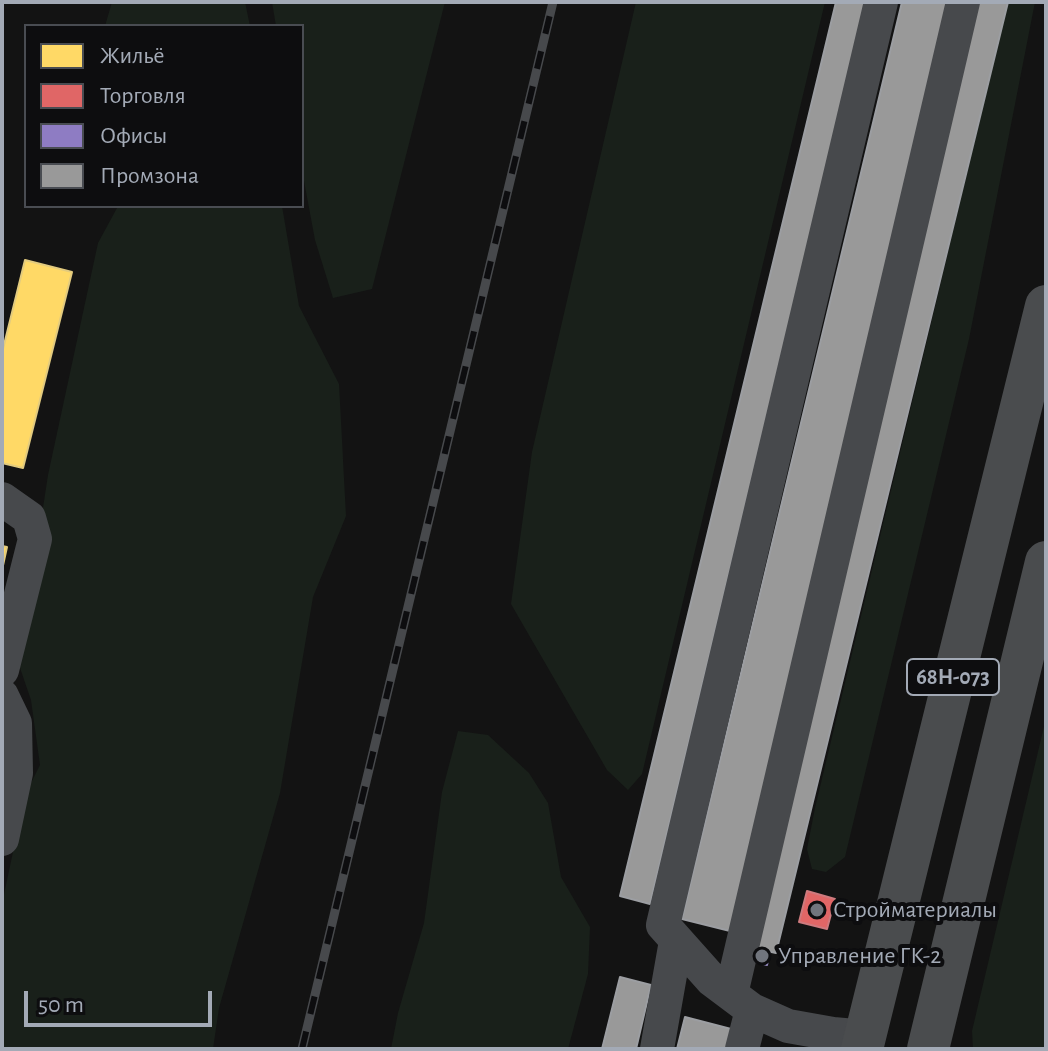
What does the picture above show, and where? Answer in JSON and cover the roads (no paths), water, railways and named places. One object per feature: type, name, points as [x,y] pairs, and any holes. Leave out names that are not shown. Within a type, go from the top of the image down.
[{"type":"main road","name":"68Н-073","points":[[864,1043],[1046,306]]},
{"type":"main road","name":"68Н-073","points":[[928,1049],[1046,562]]},
{"type":"street","points":[[864,1043],[788,1026],[741,1002],[712,980],[663,925],[881,2]]},
{"type":"street","points":[[742,1049],[741,1002],[963,2]]},
{"type":"street","points":[[2,499],[29,518],[35,539],[2,670]]},
{"type":"street","points":[[2,696],[15,723],[16,773],[2,839]]},
{"type":"street","points":[[657,1049],[676,941]]},
{"type":"railway","points":[[302,1049],[553,2]]},
{"type":"place","name":"Стройматериалы","points":[[817,910]]},
{"type":"place","name":"Управление ГК-2","points":[[762,956]]}]
